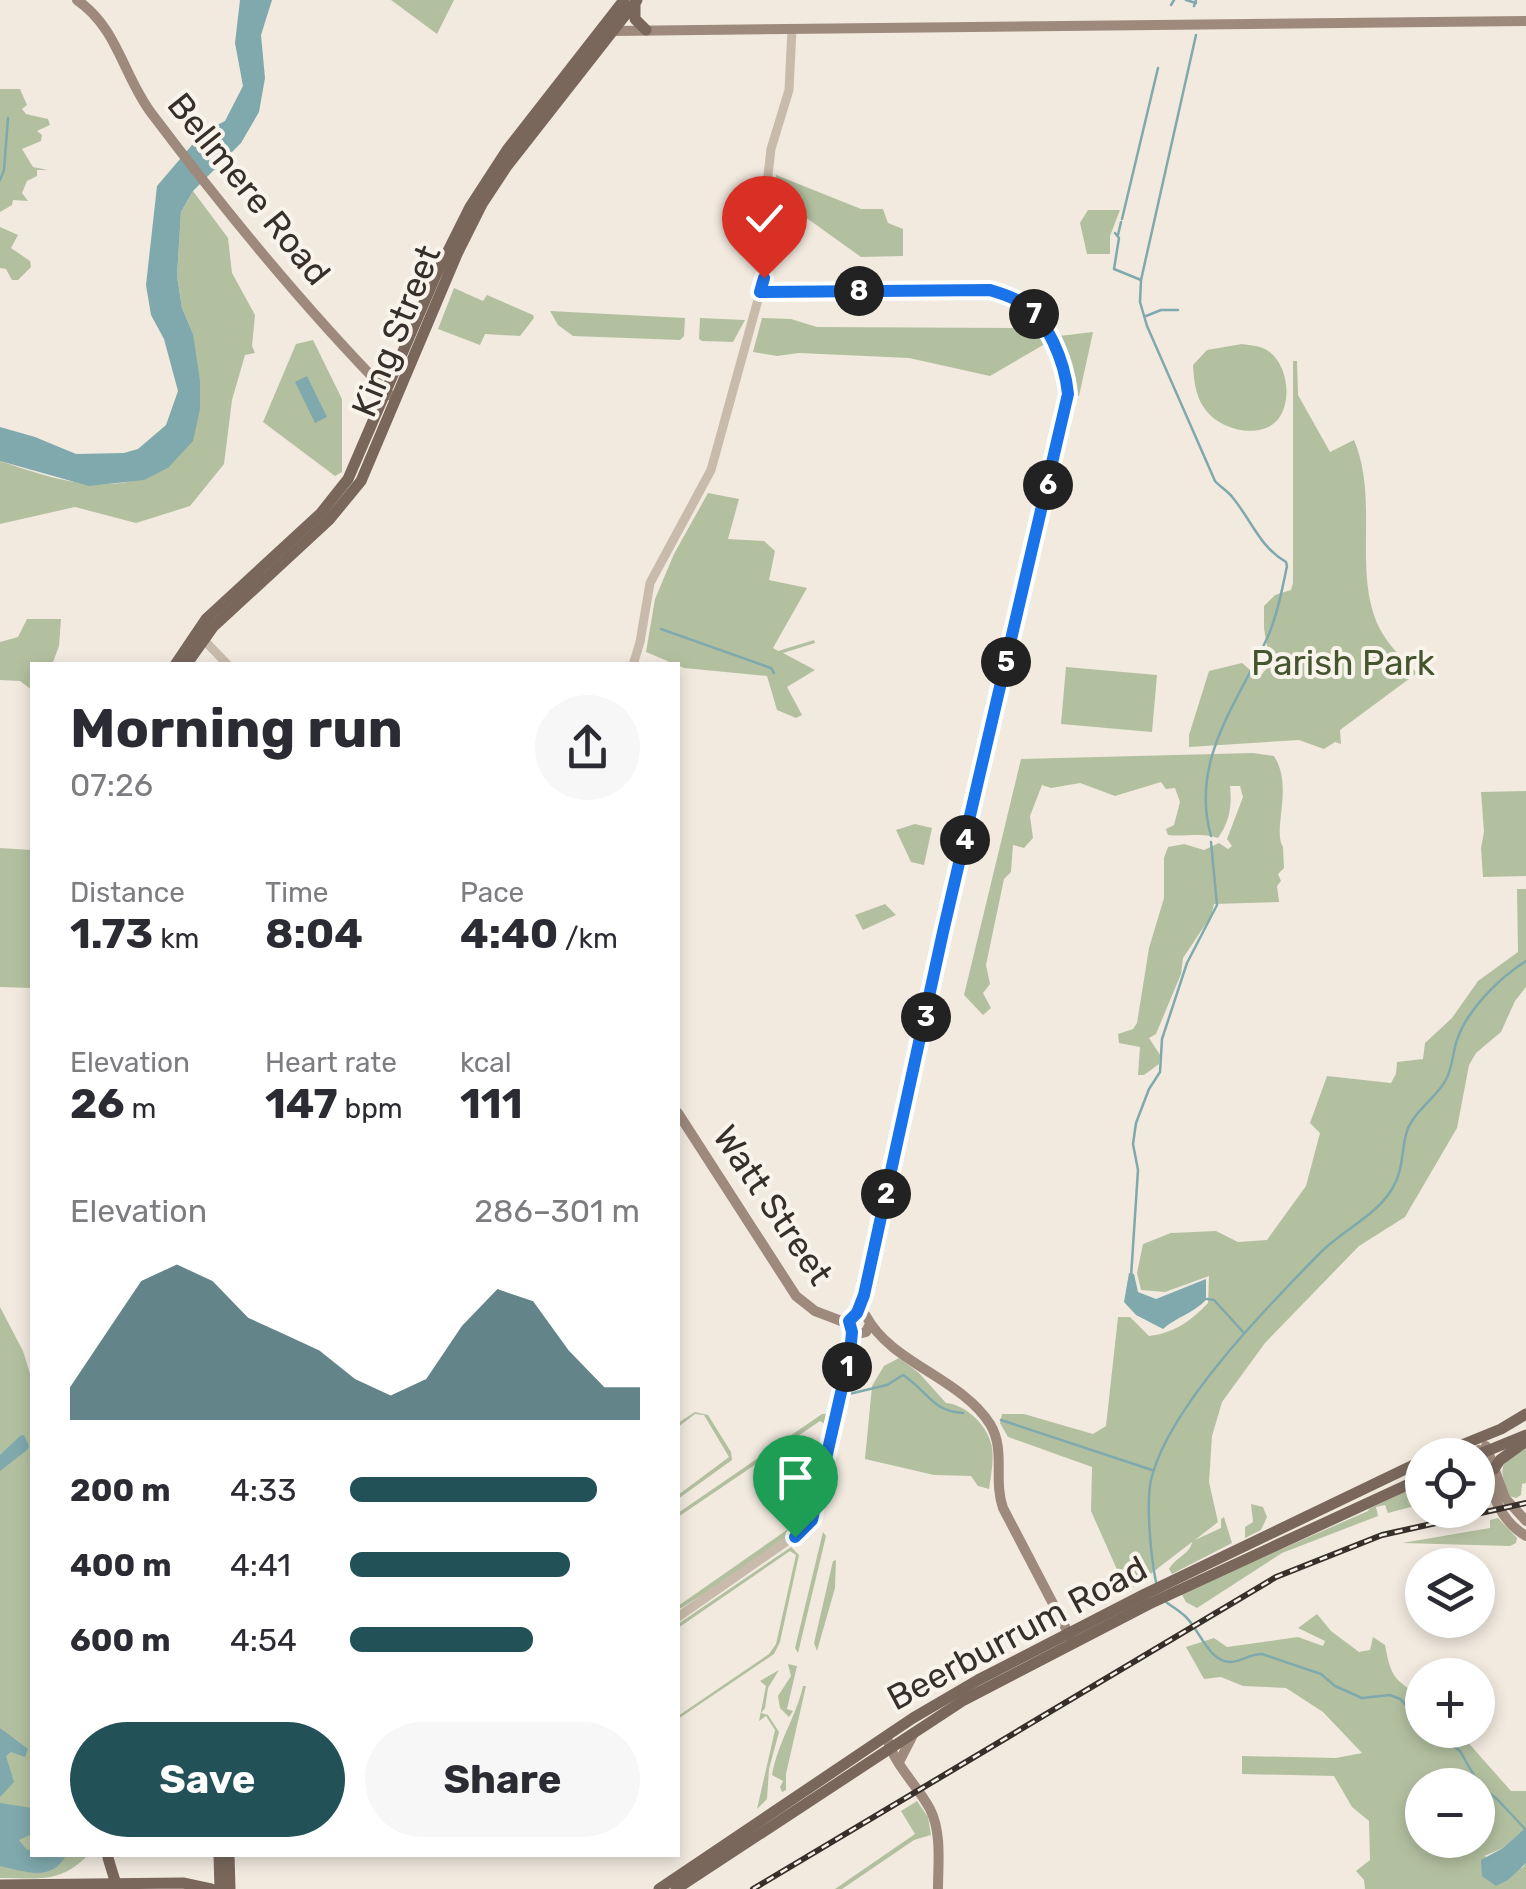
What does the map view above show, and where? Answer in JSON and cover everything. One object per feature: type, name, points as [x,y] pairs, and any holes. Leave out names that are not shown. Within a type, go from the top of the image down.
[{"type":"main road","name":"Bellmere Road","points":[[77,0],[92,11],[112,36],[137,92],[260,251],[392,397]]},
{"type":"main road","name":"King Street","points":[[178,662],[199,635],[289,549],[336,512],[361,481],[436,274],[470,206],[516,138],[632,1]]},
{"type":"main road","points":[[632,1],[635,18],[646,30]]},
{"type":"main road","points":[[609,28],[1526,21]]},
{"type":"main road","name":"King Street","points":[[187,662],[199,635]]},
{"type":"main road","name":"Watt Street","points":[[680,1115],[790,1288],[810,1308],[859,1324]]},
{"type":"main road","points":[[859,1324],[889,1341],[972,1404],[989,1423],[998,1440],[1003,1508],[1072,1640]]},
{"type":"main road","points":[[1479,1438],[1526,1414],[1526,1402]]},
{"type":"main road","points":[[1495,1448],[1526,1435]]},
{"type":"main road","points":[[1495,1468],[1523,1443],[1526,1435]]},
{"type":"main road","name":"Beerburrum Road","points":[[659,1889],[888,1741],[1147,1599],[1405,1470]]},
{"type":"main road","points":[[1495,1481],[1506,1501],[1526,1521]]},
{"type":"main road","name":"Beerburrum Road","points":[[1176,1585],[1405,1485]]},
{"type":"main road","points":[[1495,1491],[1500,1512],[1526,1536]]},
{"type":"main road","name":"Beerburrum Road","points":[[676,1889],[978,1680],[1072,1640]]},
{"type":"main road","points":[[899,1762],[917,1728]]},
{"type":"main road","points":[[888,1741],[935,1822],[938,1889]]},
{"type":"main road","points":[[219,1857],[220,1889]]},
{"type":"main road","points":[[229,1857],[230,1889]]},
{"type":"main road","points":[[108,1858],[116,1884]]},
{"type":"main road","points":[[0,1885],[190,1884],[211,1889]]},
{"type":"street","points":[[634,662],[650,582],[711,470],[760,292],[771,149],[790,90],[792,29]]},
{"type":"street","points":[[680,1615],[795,1537],[812,1520],[986,744],[1066,412],[1067,384],[1052,342],[1022,302],[990,290],[760,292]]},
{"type":"street","points":[[199,635],[225,662]]},
{"type":"green space","points":[[391,0],[454,0],[437,34]]},
{"type":"green space","points":[[0,89],[20,89],[27,105],[22,109],[26,114],[48,119],[50,125],[37,131],[42,135],[41,141],[22,149],[33,167],[48,170],[37,170],[37,176],[27,181],[22,193],[28,201],[13,200],[0,212]]},
{"type":"green space","points":[[776,175],[861,209],[883,209],[888,223],[903,229],[903,256],[861,257],[773,194]]},
{"type":"green space","points":[[193,191],[228,238],[232,273],[255,315],[255,353],[245,355],[232,400],[224,464],[190,506],[136,523],[75,507],[0,524],[0,461],[64,480],[104,484],[146,477],[168,468],[193,334],[182,308],[177,276],[181,212]]},
{"type":"green space","points":[[1088,210],[1120,210],[1110,236],[1110,254],[1087,254],[1080,223]]},
{"type":"green space","points":[[0,227],[18,235],[11,248],[30,261],[31,267],[18,280],[12,280],[6,269],[0,268]]},
{"type":"green space","points":[[454,288],[483,301],[487,295],[534,318],[520,336],[485,334],[480,345],[438,329]]},
{"type":"green space","points":[[550,311],[685,318],[684,336],[680,340],[573,336],[558,325]]},
{"type":"green space","points":[[700,318],[745,320],[733,342],[702,341]]},
{"type":"green space","points":[[762,318],[791,319],[817,327],[1036,328],[1045,344],[990,376],[909,358],[799,353],[777,356],[753,352]]},
{"type":"green space","points":[[1093,332],[1079,396],[1075,395],[1059,336]]},
{"type":"green space","points":[[313,340],[342,399],[342,472],[335,476],[263,422],[296,344]]},
{"type":"green space","points":[[1242,344],[1263,348],[1272,355],[1286,381],[1286,400],[1279,418],[1272,425],[1252,431],[1230,427],[1205,409],[1196,388],[1193,365],[1207,350]]},
{"type":"green space","name":"Parish Park","points":[[1293,361],[1297,361],[1298,395],[1330,452],[1354,440],[1365,488],[1366,562],[1372,609],[1385,637],[1417,673],[1340,730],[1341,744],[1335,742],[1324,749],[1299,740],[1189,747],[1189,735],[1209,671],[1242,663],[1256,675],[1270,665],[1264,606],[1275,595],[1291,590],[1293,583]]},
{"type":"green space","points":[[708,493],[739,499],[728,539],[764,541],[775,551],[769,580],[807,588],[773,648],[778,651],[814,640],[815,643],[783,653],[815,670],[787,687],[802,715],[796,718],[777,710],[767,676],[684,668],[680,662],[646,652],[655,599],[674,554]]},
{"type":"green space","points":[[27,619],[61,619],[53,662],[30,662],[30,688],[20,681],[0,680],[0,642],[18,637]]},
{"type":"green space","points":[[1066,667],[1157,675],[1152,732],[1061,724]]},
{"type":"green space","points":[[1253,753],[1274,756],[1280,768],[1284,868],[1278,874],[1279,902],[1214,904],[1211,916],[1183,958],[1181,974],[1156,1034],[1149,1038],[1160,1055],[1159,1064],[1138,1075],[1140,1047],[1119,1043],[1118,1034],[1133,1029],[1137,1023],[1149,948],[1164,898],[1164,858],[1168,847],[1184,844],[1204,850],[1219,843],[1228,849],[1232,846],[1227,839],[1243,797],[1240,786],[1230,786],[1229,813],[1218,838],[1168,835],[1166,829],[1174,825],[1180,802],[1175,788],[1166,789],[1161,782],[1115,796],[1080,783],[1051,788],[1042,785],[1030,816],[1033,838],[1024,848],[1013,845],[1011,872],[1004,879],[986,965],[990,984],[983,993],[991,1008],[983,1015],[964,995],[1021,759]]},
{"type":"green space","points":[[1526,791],[1526,876],[1483,877],[1481,792]]},
{"type":"green space","points":[[915,824],[932,828],[924,865],[911,862],[896,830]]},
{"type":"green space","points":[[0,848],[30,850],[30,988],[0,987]]},
{"type":"green space","points":[[1517,889],[1526,889],[1526,987],[1501,1032],[1476,1053],[1469,1065],[1457,1128],[1405,1217],[1359,1246],[1265,1343],[1222,1402],[1212,1436],[1209,1482],[1218,1522],[1195,1540],[1221,1528],[1224,1517],[1232,1543],[1172,1574],[1169,1569],[1192,1542],[1127,1592],[1091,1511],[1092,1467],[1008,1437],[1000,1423],[1002,1414],[1024,1414],[1093,1434],[1106,1426],[1118,1317],[1130,1317],[1149,1336],[1182,1325],[1208,1303],[1209,1276],[1165,1292],[1141,1290],[1137,1273],[1143,1244],[1171,1233],[1216,1231],[1238,1242],[1267,1240],[1306,1186],[1320,1133],[1310,1123],[1327,1076],[1391,1083],[1397,1062],[1423,1059],[1425,1043],[1452,1018],[1478,981],[1518,952]]},
{"type":"green space","points":[[885,904],[896,915],[863,930],[855,915]]},
{"type":"green space","points":[[0,1307],[30,1374],[30,1857],[86,1857],[58,1875],[0,1878]]},
{"type":"green space","points":[[899,1358],[946,1403],[969,1412],[981,1424],[992,1447],[989,1489],[978,1486],[971,1476],[934,1475],[865,1459],[872,1386],[884,1366]]},
{"type":"green space","points":[[695,1412],[708,1415],[732,1460],[680,1498],[680,1494],[729,1457],[704,1415],[695,1414],[680,1425]]},
{"type":"green space","points":[[822,1414],[828,1414],[830,1420],[804,1524],[680,1609],[680,1605],[804,1518],[825,1424],[820,1421],[680,1516],[680,1512]]},
{"type":"green space","points":[[1526,1446],[1526,1483],[1516,1498],[1509,1496],[1502,1471],[1510,1457]]},
{"type":"green space","points":[[1405,1491],[1405,1508],[1388,1513],[1385,1505],[1376,1507],[1378,1516],[1282,1553],[1197,1608],[1186,1602],[1181,1593],[1368,1511]]},
{"type":"green space","points":[[1251,1504],[1263,1507],[1267,1517],[1261,1530],[1245,1538],[1245,1527],[1253,1522]]},
{"type":"green space","points":[[1495,1519],[1517,1538],[1516,1543],[1402,1543],[1495,1528]]},
{"type":"green space","points":[[823,1532],[826,1536],[798,1653],[795,1648]]},
{"type":"green space","points":[[791,1547],[799,1555],[774,1654],[680,1718],[769,1654],[776,1644],[796,1555],[790,1551],[680,1627],[680,1623]]},
{"type":"green space","points":[[836,1560],[835,1588],[817,1651],[814,1643]]},
{"type":"green space","points":[[1317,1614],[1331,1631],[1359,1652],[1370,1650],[1373,1637],[1385,1645],[1395,1677],[1405,1686],[1405,1748],[1473,1748],[1491,1768],[1405,1768],[1405,1858],[1490,1858],[1522,1868],[1526,1863],[1526,1889],[1365,1889],[1364,1880],[1356,1871],[1370,1860],[1369,1821],[1352,1807],[1334,1776],[1242,1774],[1242,1756],[1336,1758],[1362,1753],[1323,1712],[1286,1688],[1243,1686],[1221,1677],[1204,1679],[1186,1647],[1214,1638],[1227,1647],[1298,1637],[1323,1646],[1325,1641],[1298,1628]]},
{"type":"green space","points":[[788,1664],[797,1666],[787,1709],[793,1711],[789,1717],[780,1708],[778,1696],[791,1676]]},
{"type":"green space","points":[[779,1670],[768,1688],[761,1713],[768,1715],[779,1732],[769,1769],[767,1799],[757,1809],[775,1730],[766,1716],[759,1721],[766,1686],[760,1681]]},
{"type":"green space","points":[[803,1686],[786,1790],[782,1792],[783,1781],[772,1775]]},
{"type":"green space","points":[[1495,1773],[1511,1791],[1526,1791],[1526,1827],[1495,1851]]},
{"type":"green space","points":[[917,1801],[928,1817],[931,1835],[914,1840],[842,1889],[835,1889],[915,1834],[901,1811]]},
{"type":"water","points":[[240,0],[272,0],[261,35],[265,78],[259,112],[241,143],[193,191],[181,212],[177,276],[182,308],[193,334],[200,381],[200,409],[193,441],[168,468],[144,480],[89,486],[0,461],[0,427],[76,454],[138,449],[166,425],[178,391],[164,339],[151,315],[146,285],[157,186],[203,132],[225,121],[243,86],[235,43]]},
{"type":"water","points":[[307,376],[327,417],[315,423],[295,382]]},
{"type":"water","points":[[1129,1273],[1134,1274],[1138,1292],[1156,1299],[1206,1279],[1206,1300],[1163,1329],[1136,1315],[1124,1302]]},
{"type":"water","points":[[24,1435],[27,1450],[0,1471],[0,1455]]},
{"type":"water","points":[[0,1728],[28,1749],[25,1757],[11,1752],[6,1756],[14,1782],[0,1797]]},
{"type":"water","points":[[0,1803],[30,1808],[30,1835],[19,1840],[30,1850],[30,1857],[65,1857],[45,1872],[0,1866]]},
{"type":"water","points":[[1526,1827],[1526,1863],[1496,1886],[1482,1876],[1481,1860],[1495,1858],[1495,1852]]},
{"type":"waterway","points":[[1171,5],[1174,0]]},
{"type":"waterway","points":[[1186,0],[1196,3]]},
{"type":"waterway","points":[[1194,6],[1196,0]]},
{"type":"waterway","points":[[1196,35],[1141,280],[1140,302],[1215,481],[1287,566],[1269,634],[1212,756],[1206,808],[1211,836]]},
{"type":"waterway","points":[[1122,219],[1158,68]]},
{"type":"waterway","points":[[0,180],[8,118]]},
{"type":"waterway","points":[[1118,235],[1121,222]]},
{"type":"waterway","points":[[1115,233],[1119,238],[1114,269],[1141,280]]},
{"type":"waterway","points":[[1146,316],[1161,310],[1178,310]]},
{"type":"waterway","points":[[661,629],[771,668],[774,673]]},
{"type":"waterway","points":[[1131,1277],[1138,1170],[1133,1144],[1136,1123],[1160,1072],[1162,1039],[1187,963],[1217,905],[1211,842]]},
{"type":"waterway","points":[[1156,1582],[1150,1486],[1162,1448],[1179,1419],[1223,1358],[1274,1301],[1328,1246],[1385,1199],[1399,1175],[1410,1124],[1447,1078],[1468,1017],[1505,976],[1526,961]]},
{"type":"waterway","points":[[1207,1299],[1214,1300],[1244,1333]]},
{"type":"waterway","points":[[849,1394],[887,1385],[903,1375],[937,1404],[963,1413]]},
{"type":"waterway","points":[[1001,1420],[1152,1470]]},
{"type":"waterway","points":[[1166,1602],[1186,1617],[1223,1661],[1262,1654],[1321,1674],[1335,1686],[1362,1698],[1390,1695],[1405,1704]]},
{"type":"waterway","points":[[1456,1748],[1480,1786],[1526,1830]]},
{"type":"railway","points":[[753,1889],[1276,1577],[1382,1535],[1526,1503]]},
{"type":"route","points":[[764,278],[760,292],[990,290],[1022,302],[1052,342],[1068,394],[943,932],[864,1295],[849,1321],[850,1353],[812,1520],[795,1537]]}]
